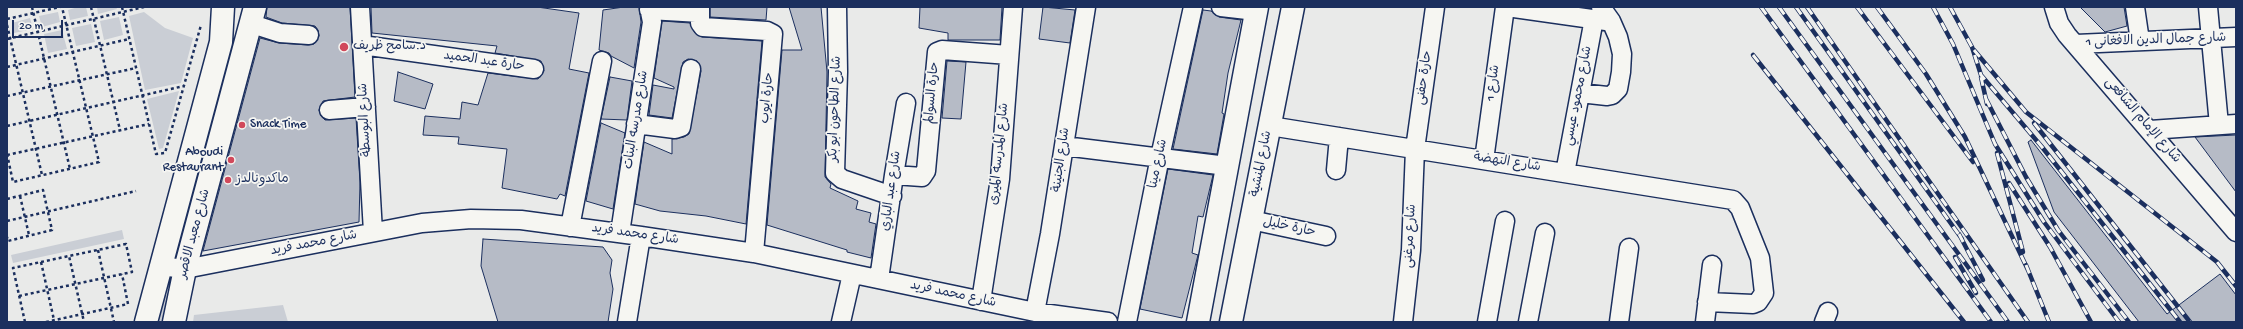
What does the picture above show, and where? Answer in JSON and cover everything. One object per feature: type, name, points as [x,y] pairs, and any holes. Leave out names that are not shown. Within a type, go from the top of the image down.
[{"type":"main road","name":"شارع معبد الاقصر","points":[[146,322],[221,42],[223,7]]},
{"type":"main road","name":"شارع المنشية","points":[[1231,322],[1293,7]]},
{"type":"main road","points":[[1198,322],[1257,9]]},
{"type":"main road","name":"شارع معبد الاقصر","points":[[174,322],[185,270],[254,16]]},
{"type":"street","name":"شارع البوسطة","points":[[360,7],[373,232]]},
{"type":"street","name":"شارع الطاحون ابو بكر","points":[[837,7],[838,72],[835,173],[842,179],[892,196]]},
{"type":"street","name":"شارع المدرسه الميرى","points":[[981,301],[1000,179],[1013,7]]},
{"type":"street","name":"شارع الجنينة","points":[[1035,312],[1050,234],[1086,7]]},
{"type":"street","name":"شارع مينا","points":[[1127,322],[1160,157],[1193,7]]},
{"type":"street","points":[[1221,7],[1257,9]]},
{"type":"street","name":"حارة حفنى","points":[[1415,149],[1435,7]]},
{"type":"street","points":[[1506,7],[1602,16],[1618,37],[1622,54],[1618,89],[1612,95],[1607,96],[1580,93]]},
{"type":"street","name":"شارع 1","points":[[1484,160],[1506,7]]},
{"type":"street","name":"شارع الإمام الشافعى","points":[[2054,7],[2059,23],[2236,232]]},
{"type":"street","points":[[2135,7],[2140,41]]},
{"type":"street","points":[[2150,130],[2228,124],[2211,38],[2208,7]]},
{"type":"street","points":[[649,9],[700,10]]},
{"type":"street","name":"شارع مدرسه البنات","points":[[620,233],[652,22],[649,9]]},
{"type":"street","name":"حارة ايوب","points":[[700,10],[700,22],[706,28],[767,31],[772,34],[754,253]]},
{"type":"street","points":[[254,16],[280,33],[309,35]]},
{"type":"street","name":"شارع محمود عيسي","points":[[1565,172],[1580,93],[1602,16]]},
{"type":"street","name":"شارع جمال الدين الافغانى 1","points":[[2076,44],[2236,37]]},
{"type":"street","name":"حارة عبد الحميد","points":[[362,45],[534,69]]},
{"type":"street","name":"حارة السوالم","points":[[894,175],[922,177],[926,171],[936,52],[942,50],[1009,55]]},
{"type":"street","points":[[570,227],[602,61]]},
{"type":"street","points":[[636,124],[675,129],[681,126],[691,69]]},
{"type":"street","name":"شارع عبد الباري","points":[[879,279],[906,103]]},
{"type":"street","points":[[329,110],[366,107]]},
{"type":"street","name":"شارع النهضة","points":[[1270,126],[1728,198],[1737,203],[1740,208],[1760,258],[1764,293],[1758,302],[1753,304],[1707,302]]},
{"type":"street","points":[[1336,170],[1339,137]]},
{"type":"street","points":[[1064,146],[1227,166]]},
{"type":"street","name":"شارع مرغنى","points":[[1403,322],[1411,250],[1415,149]]},
{"type":"street","name":"شارع محمد فريد","points":[[160,266],[185,270],[422,223],[471,219],[521,220],[754,253],[1035,312],[1108,322]]},
{"type":"street","name":"حارة خليل","points":[[1251,220],[1326,236]]},
{"type":"street","points":[[1487,322],[1505,221]]},
{"type":"street","points":[[1528,322],[1545,233]]},
{"type":"street","points":[[627,322],[641,236]]},
{"type":"street","points":[[1619,322],[1629,248]]},
{"type":"street","points":[[1704,322],[1712,265]]},
{"type":"street","points":[[841,322],[852,274]]},
{"type":"path","points":[[32,7],[70,169]]},
{"type":"path","points":[[7,19],[61,7],[67,25],[86,108],[93,136],[99,162],[13,182],[7,155],[64,143],[93,136],[149,124]]},
{"type":"path","points":[[91,7],[120,130]]},
{"type":"path","points":[[122,7],[156,154],[166,153],[201,23]]},
{"type":"path","points":[[9,38],[144,7]]},
{"type":"path","points":[[7,25],[42,175]]},
{"type":"path","points":[[7,67],[129,39]]},
{"type":"path","points":[[7,96],[136,68]]},
{"type":"path","points":[[7,126],[184,86]]},
{"type":"path","points":[[7,199],[43,190],[52,230],[8,241],[7,237]]},
{"type":"path","points":[[7,221],[136,191]]},
{"type":"path","points":[[20,196],[29,236]]},
{"type":"path","points":[[19,296],[132,272],[126,244],[13,268],[19,296],[25,322]]},
{"type":"path","points":[[98,250],[114,322]]},
{"type":"path","points":[[70,256],[84,322]]},
{"type":"path","points":[[41,262],[54,321]]},
{"type":"path","points":[[46,322],[128,304],[122,274]]},
{"type":"shaded area","points":[[78,7],[86,7],[88,16],[70,20],[68,10]]},
{"type":"shaded area","points":[[97,7],[116,7],[117,9],[98,14]]},
{"type":"shaded area","points":[[58,12],[60,22],[42,27],[39,16]]},
{"type":"shaded area","points":[[144,12],[165,28],[193,38],[181,83],[145,90],[129,16]]},
{"type":"shaded area","points":[[119,17],[123,35],[104,40],[100,21]]},
{"type":"shaded area","points":[[30,18],[33,29],[14,33],[12,23]]},
{"type":"shaded area","points":[[91,24],[95,42],[76,46],[72,28]]},
{"type":"shaded area","points":[[62,30],[67,49],[48,53],[44,34]]},
{"type":"shaded area","points":[[179,91],[163,148],[159,149],[147,99]]},
{"type":"shaded area","points":[[122,230],[124,239],[13,263],[11,255]]},
{"type":"shaded area","points":[[162,294],[170,296],[164,322],[156,322]]},
{"type":"shaded area","points":[[283,305],[288,322],[193,322],[194,315]]},
{"type":"building","points":[[267,7],[350,7],[355,97],[323,101],[319,110],[321,116],[325,120],[356,118],[360,182],[359,222],[203,251],[260,38],[279,43],[308,45],[314,44],[319,36],[318,30],[315,26],[282,23],[266,17]]},
{"type":"building","points":[[371,7],[537,7],[579,13],[569,69],[589,73],[565,196],[560,194],[557,199],[502,188],[507,149],[458,144],[459,137],[423,135],[425,116],[460,119],[462,102],[478,105],[488,73],[538,79],[544,71],[541,61],[495,53],[497,46],[372,33]]},
{"type":"building","points":[[624,7],[639,7],[641,22],[634,68],[611,56],[609,53],[599,50],[603,10]]},
{"type":"building","points":[[710,7],[767,7],[766,20],[710,17]]},
{"type":"building","points":[[789,7],[821,7],[827,72],[825,177],[831,184],[830,188],[858,201],[856,209],[871,213],[869,222],[876,224],[871,258],[847,252],[847,250],[767,225],[782,50],[802,50]]},
{"type":"building","points":[[920,7],[1002,7],[1000,40],[948,40],[948,33],[919,28]]},
{"type":"building","points":[[1043,7],[1075,10],[1070,43],[1039,39]]},
{"type":"building","points":[[2080,7],[2124,7],[2127,26],[2105,32]]},
{"type":"building","points":[[1203,10],[1211,11],[1219,17],[1241,20],[1228,73],[1222,113],[1224,114],[1217,154],[1173,149]]},
{"type":"building","points":[[662,21],[690,23],[695,33],[702,37],[762,41],[746,224],[706,216],[660,211],[635,204],[644,142],[672,154],[672,139],[684,137],[689,134],[701,71],[697,61],[688,59],[683,62],[672,118],[649,115],[653,85],[674,89],[674,87],[654,78]]},
{"type":"building","points":[[947,61],[966,62],[961,119],[942,118]]},
{"type":"building","points":[[398,72],[433,84],[425,109],[394,101]]},
{"type":"building","points":[[610,77],[632,81],[627,120],[601,119]]},
{"type":"building","points":[[601,123],[625,133],[613,209],[586,201]]},
{"type":"building","points":[[2236,135],[2236,192],[2195,137]]},
{"type":"building","points":[[2031,140],[2167,314],[2220,274],[2236,295],[2236,322],[2139,322],[2054,212],[2028,142]]},
{"type":"building","points":[[1168,169],[1213,175],[1203,217],[1198,216],[1192,253],[1198,255],[1182,318],[1140,309]]},
{"type":"building","points":[[483,239],[603,247],[612,260],[610,273],[613,289],[608,322],[498,322],[481,266]]},
{"type":"railway","points":[[1761,7],[1991,322]]},
{"type":"railway","points":[[1779,7],[2008,322]]},
{"type":"railway","points":[[1796,7],[1962,239]]},
{"type":"railway","points":[[1807,7],[2028,322]]},
{"type":"railway","points":[[1857,7],[1973,162]]},
{"type":"railway","points":[[1877,7],[1926,74],[1965,137],[2028,270]]},
{"type":"railway","points":[[1933,7],[1953,44],[1995,144],[2044,222],[2119,322]]},
{"type":"railway","points":[[1950,7],[1972,47],[1981,75],[2042,147],[2180,322]]},
{"type":"railway","points":[[1974,50],[2026,112],[2217,262],[2236,286]]},
{"type":"railway","points":[[1753,55],[1964,322]]},
{"type":"railway","points":[[1981,77],[1987,104]]},
{"type":"railway","points":[[1986,99],[2026,177],[2058,230],[2129,322]]},
{"type":"railway","points":[[2034,123],[2190,322]]},
{"type":"railway","points":[[1997,153],[2023,252]]},
{"type":"railway","points":[[2009,183],[2050,247],[2091,322]]},
{"type":"railway","points":[[1959,234],[1983,280]]},
{"type":"railway","points":[[1955,257],[1976,293]]},
{"type":"railway","points":[[2026,265],[2049,322]]},
{"type":"place","name":"د.سامح ظريف","points":[[344,47]]},
{"type":"place","name":"Snack Time","points":[[242,125]]},
{"type":"place","name":"Aboudi Restaurant","points":[[231,160]]},
{"type":"place","name":"ماكدونالدز","points":[[228,180]]}]
